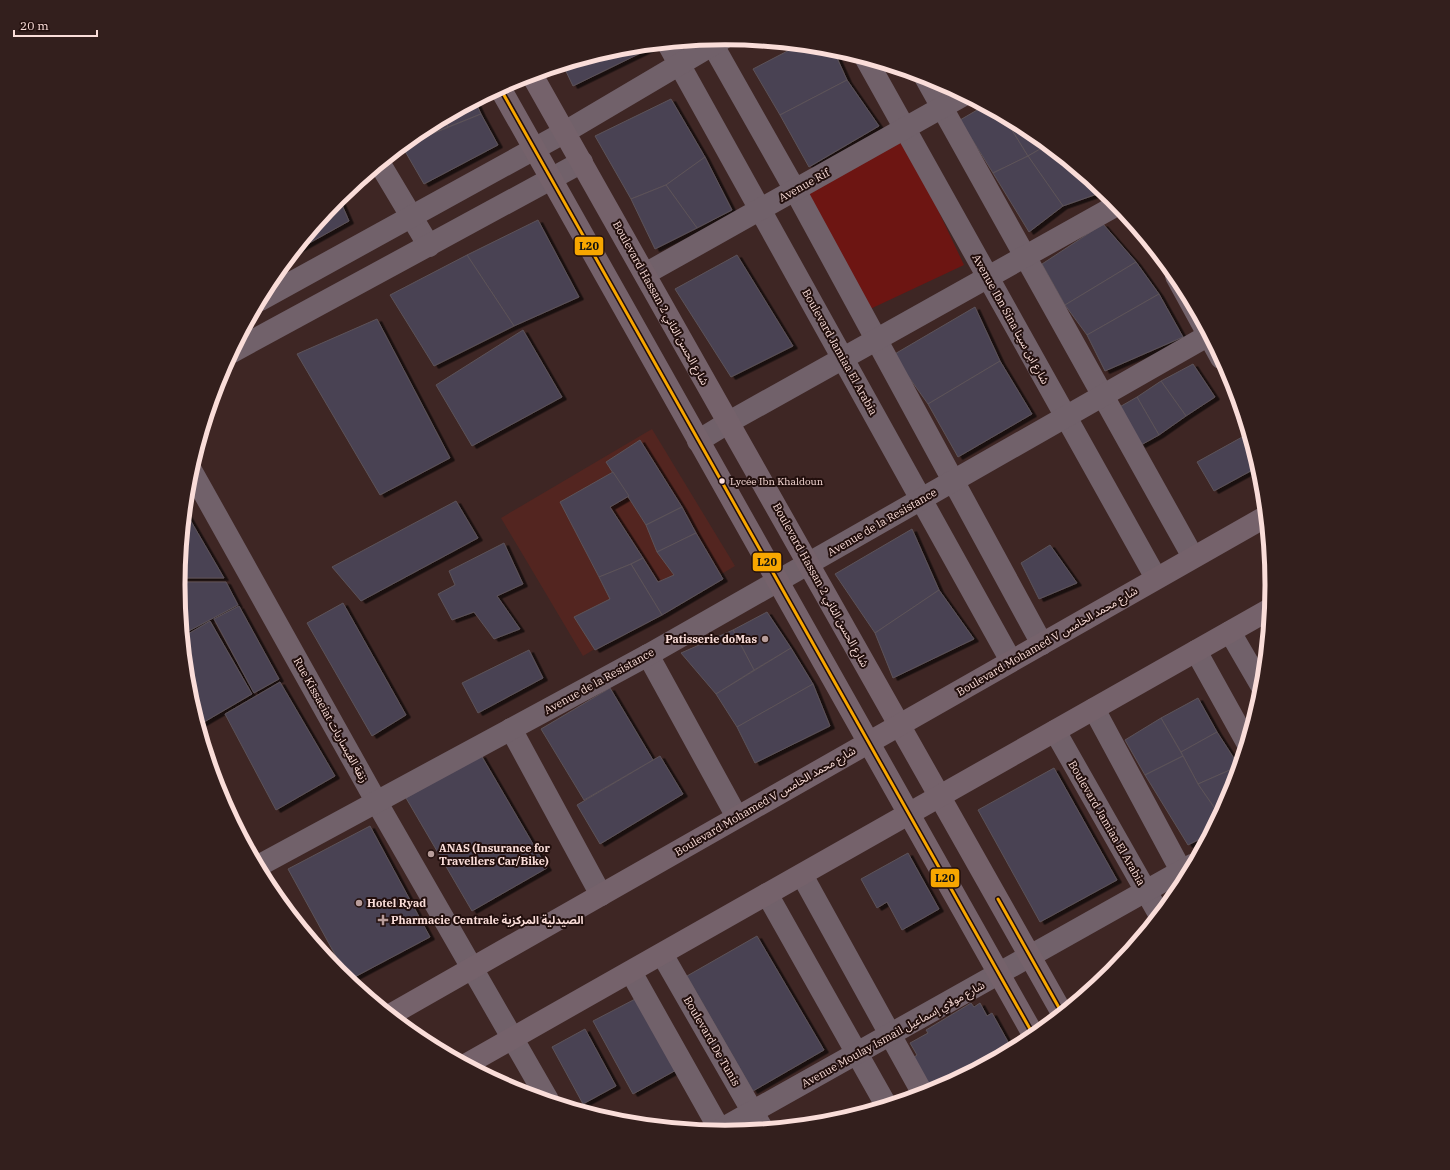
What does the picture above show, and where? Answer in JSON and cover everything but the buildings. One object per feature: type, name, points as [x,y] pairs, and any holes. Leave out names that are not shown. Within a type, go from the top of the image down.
[{"type":"street","points":[[278,282],[411,217],[565,132],[709,45]]},
{"type":"street","points":[[718,45],[876,340],[1042,644]]},
{"type":"street","name":"Boulevard Jamiaa El Arabia","points":[[671,48],[1011,661]]},
{"type":"street","name":"Avenue Ibn Sina شارع ابن سينا","points":[[869,64],[1156,578]]},
{"type":"street","name":"Boulevard Hassan 2 شارع الحسن الثاني","points":[[535,80],[1060,1008]]},
{"type":"street","points":[[930,85],[1193,557]]},
{"type":"street","points":[[503,93],[1031,1030]]},
{"type":"street","name":"Avenue Rif","points":[[645,274],[958,98]]},
{"type":"street","points":[[240,347],[582,162]]},
{"type":"street","points":[[382,168],[429,246]]},
{"type":"street","points":[[698,440],[1112,208]]},
{"type":"street","points":[[278,282],[298,316]]},
{"type":"street","name":"Avenue de la Resistance","points":[[262,864],[648,655],[1204,337]]},
{"type":"street","name":"Rue Kissaeiat زنقة القيساريات","points":[[195,478],[376,801],[513,1039]]},
{"type":"street","name":"Boulevard Mohamed V شارع محمد الخامس","points":[[394,1012],[1261,519]]},
{"type":"street","points":[[472,1062],[1264,612]]},
{"type":"street","points":[[1230,632],[1257,678]]},
{"type":"street","points":[[1196,651],[1243,736]]},
{"type":"street","points":[[648,655],[737,817]]},
{"type":"street","points":[[1094,709],[1184,869]]},
{"type":"street","points":[[511,729],[601,895]]},
{"type":"street","name":"Boulevard Jamiaa El Arabia","points":[[1055,731],[1156,909]]},
{"type":"street","points":[[802,875],[920,1088]]},
{"type":"street","name":"Avenue Moulay Ismail شارع مولاي إسماعيل","points":[[742,1125],[757,1120],[857,1054],[890,1035],[1146,891],[1181,875]]},
{"type":"street","points":[[767,894],[884,1101]]},
{"type":"street","name":"Boulevard De Tunis","points":[[662,954],[757,1120]]},
{"type":"street","points":[[631,972],[717,1125]]},
{"type":"street","points":[[513,1039],[544,1094]]},
{"type":"shaded area","points":[[904,138],[964,265],[868,310],[802,195]]},
{"type":"shaded area","points":[[652,429],[735,566],[583,656],[501,518]]},
{"type":"transit line","name":"L20","points":[[503,93],[1031,1030]]},
{"type":"transit line","name":"L20","points":[[998,899],[1059,1009]]},
{"type":"place","name":"Lycée Ibn Khaldoun","points":[[722,481]]},
{"type":"place","name":"Patisserie doMas","points":[[765,639]]},
{"type":"place","name":"ANAS (Insurance for Travellers Car/Bike)","points":[[431,854]]},
{"type":"place","name":"Hotel Ryad","points":[[359,903]]},
{"type":"place","name":"Pharmacie Centrale الصيدلية المركزية","points":[[383,920]]}]
